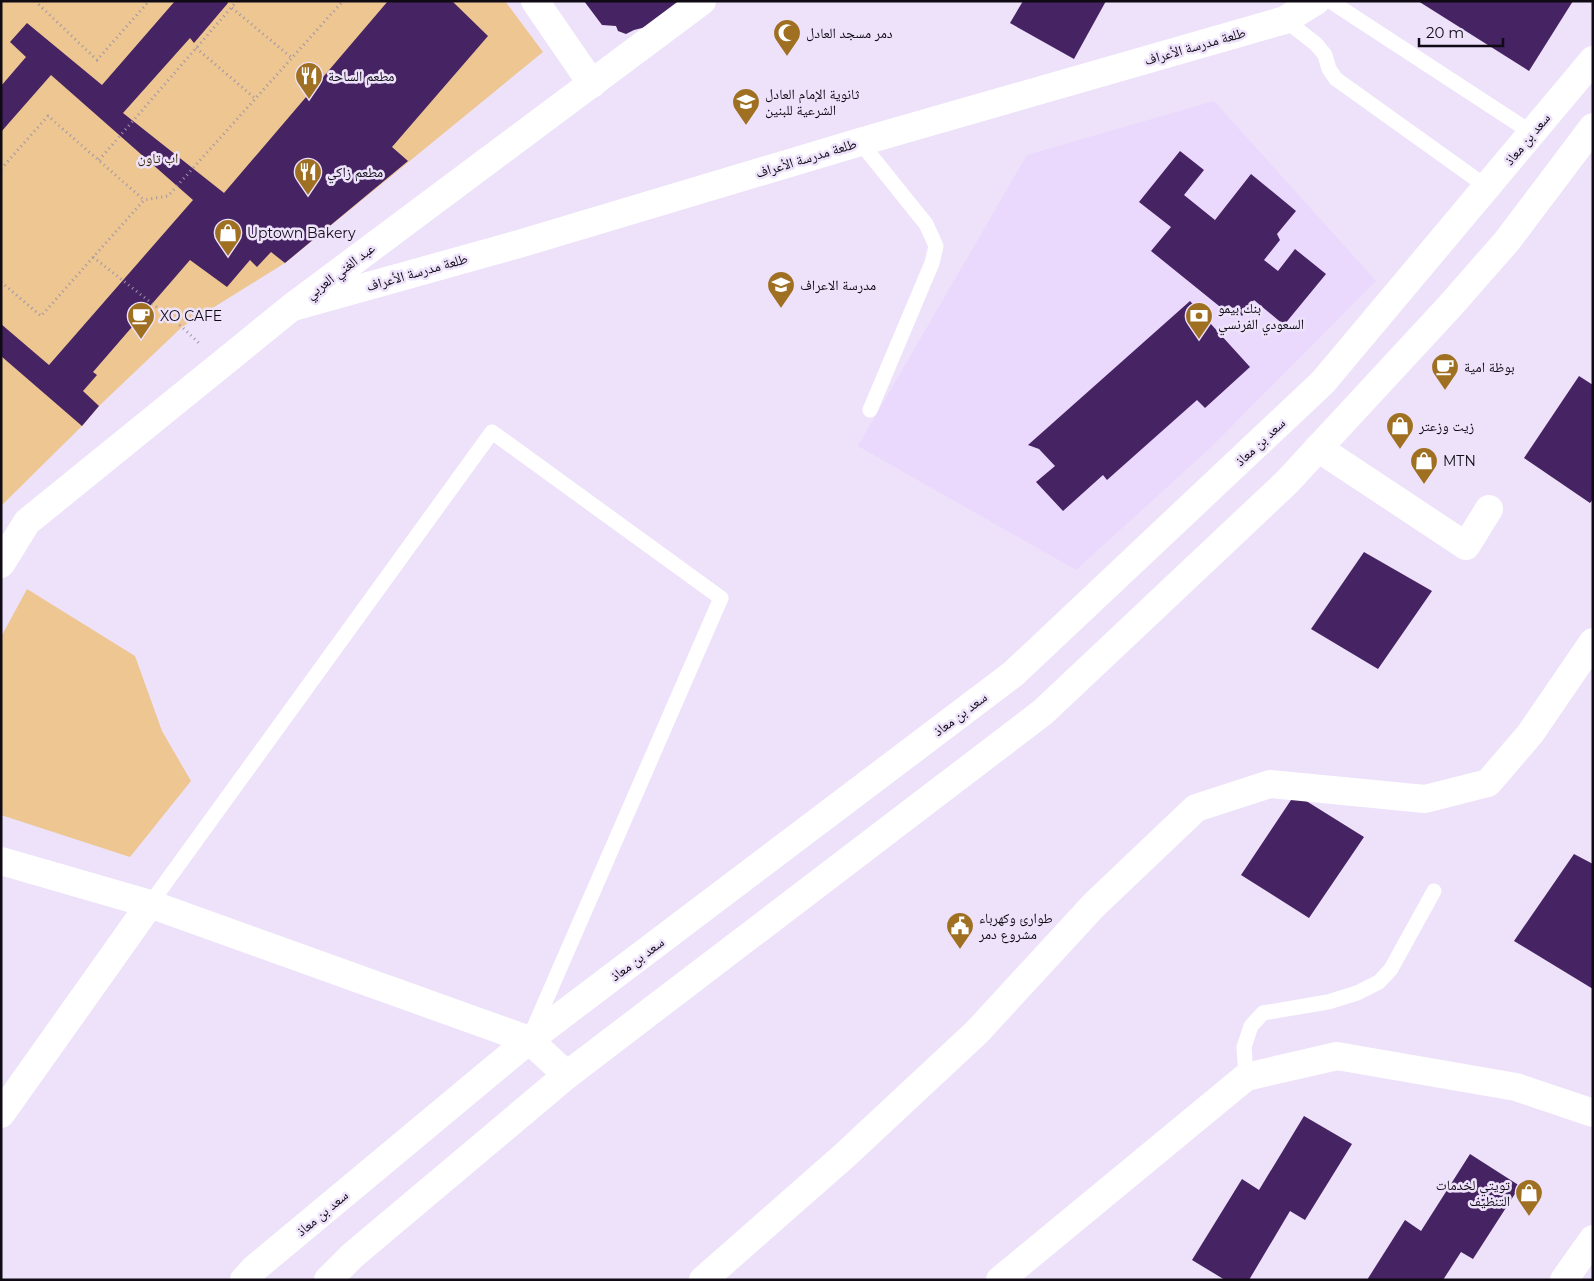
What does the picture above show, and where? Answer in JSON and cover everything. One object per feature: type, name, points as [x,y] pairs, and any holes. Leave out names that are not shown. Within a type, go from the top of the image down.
[{"type":"street","points":[[535,1],[592,84]]},
{"type":"street","name":"عبد الغني العربي","points":[[1,564],[27,522],[292,307],[702,1]]},
{"type":"street","name":"طلعة مدرسة الأعراف","points":[[292,307],[519,244],[860,142],[1285,20],[1316,1]]},
{"type":"street","name":"سعد بن معاذ","points":[[244,1280],[254,1269],[529,1040],[1013,674],[1324,382],[1593,60]]},
{"type":"street","points":[[328,1280],[353,1255],[567,1075],[1043,712],[1287,482],[1450,306],[1507,241],[1593,128]]},
{"type":"street","points":[[1318,448],[1466,546],[1489,509]]},
{"type":"street","points":[[703,1280],[844,1156],[977,1032],[1094,905],[1196,808],[1270,784],[1425,799],[1488,784],[1530,734],[1593,642]]},
{"type":"street","points":[[1,861],[150,904],[529,1040],[567,1075]]},
{"type":"street","points":[[1,1114],[150,904]]},
{"type":"street","points":[[1000,1280],[1246,1077],[1337,1056],[1516,1087],[1593,1113]]},
{"type":"street","points":[[1564,1280],[1593,1240]]},
{"type":"lane","points":[[1330,1],[1532,133]]},
{"type":"lane","points":[[1285,20],[1316,44],[1336,79],[1487,187]]},
{"type":"lane","points":[[860,142],[926,224],[936,246],[932,263],[870,410]]},
{"type":"lane","points":[[150,904],[492,432],[721,598],[529,1040]]},
{"type":"lane","points":[[1246,1077],[1244,1047],[1251,1026],[1263,1013],[1328,1002],[1357,993],[1379,982],[1391,969],[1434,891]]},
{"type":"path","points":[[35,1],[96,60],[149,1]]},
{"type":"path","points":[[99,160],[237,1]]},
{"type":"path","points":[[1,282],[41,316],[144,200],[168,196],[343,1]]},
{"type":"path","points":[[232,8],[292,58]]},
{"type":"path","points":[[196,48],[256,98]]},
{"type":"path","points":[[1,169],[48,116],[144,200]]},
{"type":"path","points":[[93,257],[182,327],[222,364]]},
{"type":"shaded area","points":[[1214,101],[1376,281],[1208,450],[1076,570],[858,446],[1027,155]]},
{"type":"green space","name":"اب تاون","points":[[1,1],[505,1],[543,52],[285,263],[182,327],[99,406],[82,426],[1,506]]},
{"type":"green space","points":[[27,589],[135,656],[162,731],[191,781],[130,857],[1,815],[1,637]]},
{"type":"building","points":[[175,1],[227,1],[228,3],[194,43],[190,38],[123,113],[224,193],[388,1],[452,1],[488,36],[392,147],[408,161],[285,263],[271,252],[257,267],[250,260],[227,287],[190,260],[93,372],[97,375],[83,391],[99,406],[82,426],[1,356],[1,324],[49,365],[193,200],[51,75],[1,132],[1,86],[26,57],[10,42],[27,23],[102,85]]},
{"type":"building","points":[[584,1],[680,1],[646,27],[626,34],[618,31],[616,26],[602,25]]},
{"type":"building","points":[[1023,1],[1106,1],[1074,59],[1010,23]]},
{"type":"building","points":[[1418,1],[1573,1],[1529,71]]},
{"type":"building","points":[[1180,151],[1204,170],[1184,195],[1215,220],[1251,174],[1296,211],[1277,234],[1280,240],[1264,260],[1278,271],[1295,249],[1326,274],[1284,325],[1254,300],[1242,316],[1229,305],[1224,310],[1151,251],[1171,227],[1139,202]]},
{"type":"building","points":[[1190,301],[1250,367],[1205,408],[1197,400],[1107,480],[1103,475],[1063,511],[1036,482],[1055,466],[1039,449],[1028,445]]},
{"type":"building","points":[[1579,376],[1593,385],[1593,499],[1590,503],[1524,458]]},
{"type":"building","points":[[1364,552],[1432,591],[1378,669],[1311,629]]},
{"type":"building","points":[[1295,794],[1364,837],[1309,918],[1241,875]]},
{"type":"building","points":[[1574,854],[1593,864],[1593,989],[1514,941]]},
{"type":"building","points":[[1304,1116],[1352,1144],[1305,1220],[1290,1211],[1249,1280],[1225,1280],[1192,1260],[1242,1179],[1259,1190]]},
{"type":"building","points":[[1470,1154],[1520,1186],[1473,1259],[1461,1252],[1443,1280],[1367,1280],[1405,1220],[1421,1231]]},
{"type":"place","name":"دمر مسجد العادل","points":[[787,57]]},
{"type":"place","name":"مطعم الساحة","points":[[309,100]]},
{"type":"place","name":"ثانوية الإمام العادل الشرعية للبنين","points":[[746,126]]},
{"type":"place","name":"مطعم زاكي","points":[[308,196]]},
{"type":"place","name":"Uptown Bakery","points":[[228,257]]},
{"type":"place","name":"مدرسة الاعراف","points":[[781,309]]},
{"type":"place","name":"XO CAFE","points":[[141,340]]},
{"type":"place","name":"بنك بيمو السعودي الفرنسي","points":[[1199,340]]},
{"type":"place","name":"بوظة امية","points":[[1445,391]]},
{"type":"place","name":"زيت وزعتر","points":[[1400,450]]},
{"type":"place","name":"MTN","points":[[1424,485]]},
{"type":"place","name":"طوارئ وكهرباء مشروع دمر","points":[[960,950]]},
{"type":"place","name":"تويتي لخدمات التنظيف","points":[[1529,1217]]}]
